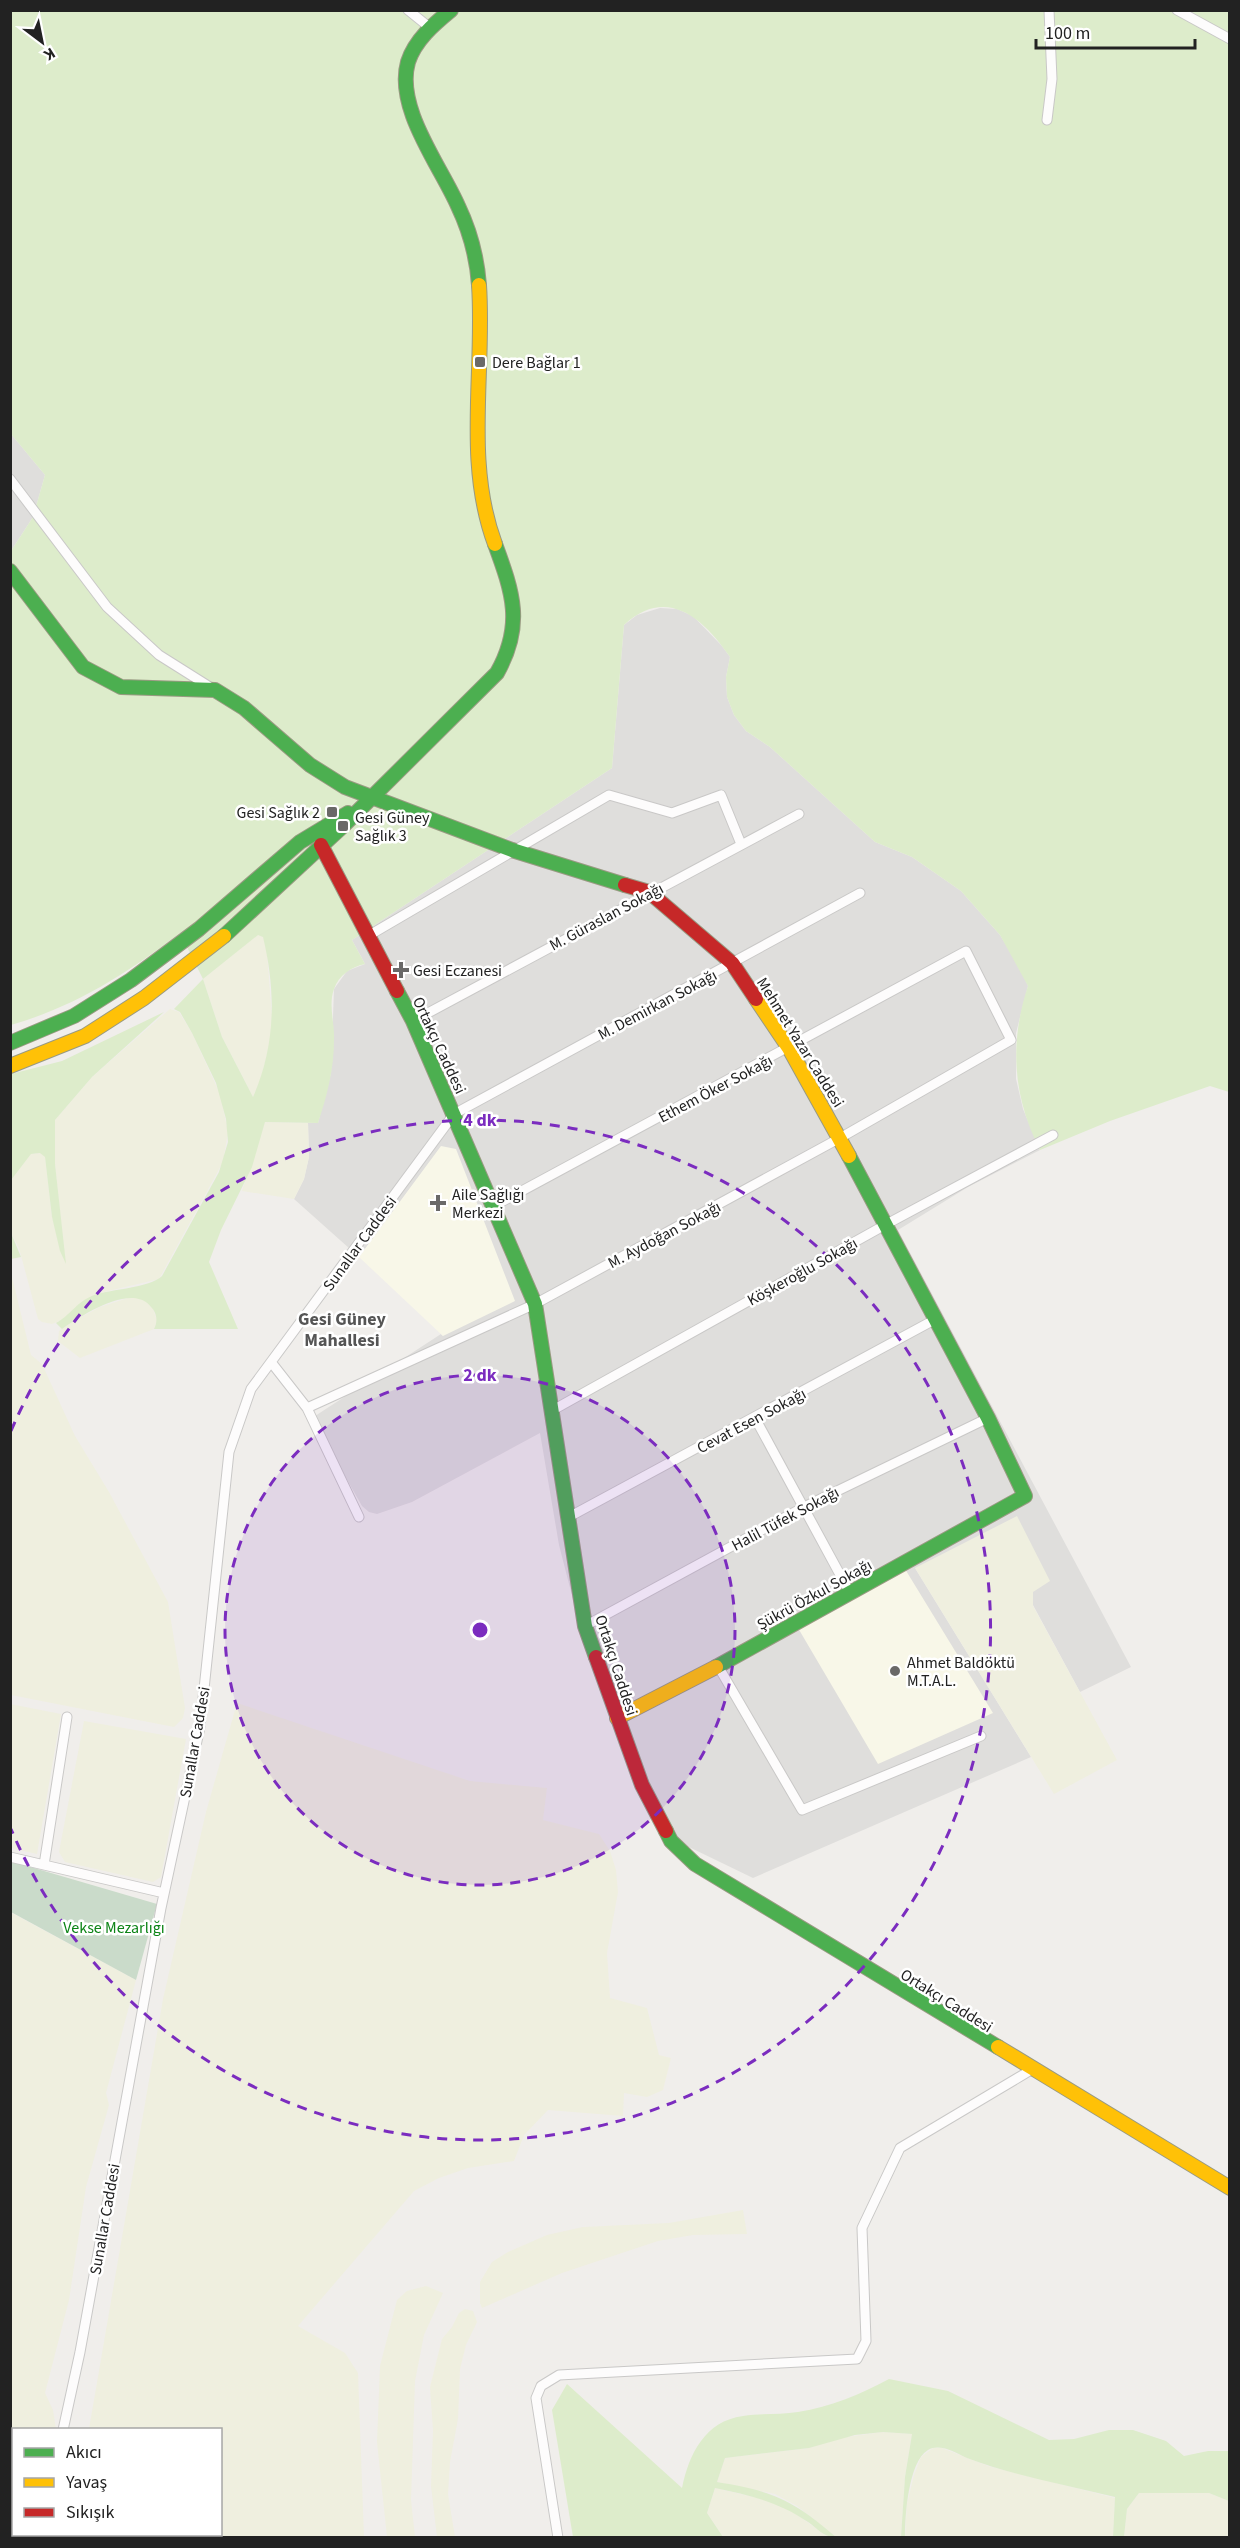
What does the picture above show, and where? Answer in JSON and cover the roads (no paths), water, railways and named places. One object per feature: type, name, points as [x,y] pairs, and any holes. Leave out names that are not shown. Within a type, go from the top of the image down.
[{"type":"street","points":[[408,10],[429,27]]},
{"type":"street","points":[[10,1066],[85,1036],[144,998],[213,946],[370,799],[497,673],[511,644],[515,619],[513,598],[483,504],[476,415],[482,326],[473,246],[442,171],[415,123],[406,98],[406,72],[414,47],[429,27],[451,10]]},
{"type":"street","points":[[1047,120],[1052,79],[1049,10]]},
{"type":"street","points":[[1177,10],[1230,39]]},
{"type":"street","points":[[10,479],[107,607],[159,655],[214,690]]},
{"type":"street","points":[[10,571],[83,667],[121,687],[214,690]]},
{"type":"street","name":"Mehmet Yazar Caddesi","points":[[214,690],[244,708],[310,765],[345,787],[370,799],[512,850],[649,892],[732,963],[789,1048],[840,1138],[934,1320],[988,1418],[1025,1496]]},
{"type":"street","points":[[368,936],[609,795],[672,813],[721,795],[741,844]]},
{"type":"street","points":[[10,1043],[74,1016],[131,980],[199,929],[300,842],[370,799]]},
{"type":"street","name":"M. Güraslan Sokağı","points":[[413,1021],[649,892],[799,814]]},
{"type":"street","name":"Ortakçı Caddesi","points":[[321,845],[413,1021],[535,1304],[585,1626],[642,1785],[671,1841],[694,1864],[1031,2070],[1230,2188]]},
{"type":"street","name":"M. Demirkan Sokağı","points":[[454,1114],[860,893]]},
{"type":"street","name":"Ethem Öker Sokağı","points":[[494,1206],[966,951],[1011,1040]]},
{"type":"street","name":"M. Aydoğan Sokağı","points":[[307,1408],[535,1304],[840,1138],[1011,1040]]},
{"type":"street","name":"Sunallar Caddesi","points":[[63,2428],[80,2352],[164,1893],[200,1727],[229,1452],[251,1389],[454,1114]]},
{"type":"street","name":"Köşkeroğlu Sokağı","points":[[552,1410],[885,1225],[1053,1135]]},
{"type":"street","name":"Cevat Esen Sokağı","points":[[567,1518],[934,1320]]},
{"type":"street","points":[[270,1362],[307,1408],[359,1517]]},
{"type":"street","points":[[755,1418],[850,1593]]},
{"type":"street","name":"Halil Tüfek Sokağı","points":[[585,1626],[804,1507],[988,1418]]},
{"type":"street","name":"Şükrü Özkul Sokağı","points":[[617,1718],[718,1666],[1025,1496]]},
{"type":"street","points":[[718,1666],[802,1810],[981,1736]]},
{"type":"street","points":[[44,1865],[67,1718]]},
{"type":"street","points":[[10,1857],[164,1893]]},
{"type":"street","points":[[558,2538],[536,2398],[541,2386],[559,2375],[857,2359],[866,2341],[862,2228],[900,2148],[1031,2070]]},
{"type":"place","name":"Dere Bağlar 1","points":[[480,362]]},
{"type":"place","name":"Gesi Sağlık 2","points":[[332,812]]},
{"type":"place","name":"Gesi Güney Sağlık 3","points":[[343,826]]},
{"type":"place","name":"Gesi Eczanesi","points":[[401,970]]},
{"type":"place","name":"Aile Sağlığı Merkezi","points":[[438,1203]]},
{"type":"place","name":"Ahmet Baldöktü M.T.A.L.","points":[[895,1671]]},
{"type":"district","name":"Gesi Güney Mahallesi","points":[[342,1329]]},
{"type":"park label","name":"Vekse Mezarlığı","points":[[114,1927]]}]
